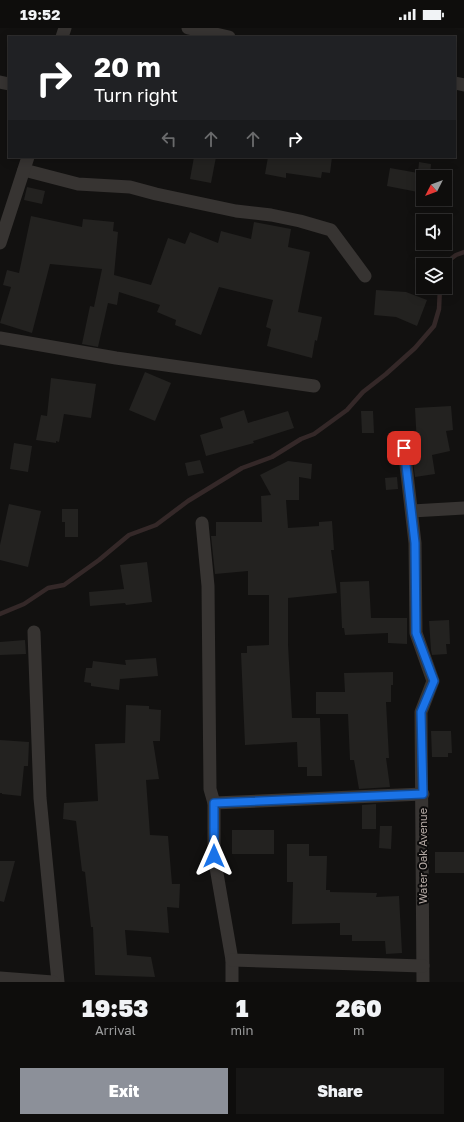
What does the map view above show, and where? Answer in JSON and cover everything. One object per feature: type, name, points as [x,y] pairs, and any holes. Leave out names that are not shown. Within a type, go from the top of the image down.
[{"type":"street","points":[[188,28],[224,36]]},
{"type":"street","points":[[0,243],[28,158]]},
{"type":"street","points":[[24,170],[78,184],[130,187],[156,194],[236,210],[271,215],[331,230],[365,276]]},
{"type":"street","points":[[0,338],[116,358],[314,386]]},
{"type":"street","name":"Water Oak Avenue","points":[[404,448],[415,543],[416,633],[434,681],[421,712],[423,794],[423,982]]},
{"type":"street","points":[[412,511],[464,508]]},
{"type":"street","points":[[202,523],[208,586],[210,789],[214,803],[214,856],[232,960],[232,982]]},
{"type":"street","points":[[34,632],[40,798],[58,982]]},
{"type":"street","points":[[214,803],[423,794]]},
{"type":"street","points":[[232,960],[423,966]]},
{"type":"street","points":[[0,978],[53,982]]},
{"type":"building","points":[[194,158],[216,158],[211,183],[190,179]]},
{"type":"building","points":[[268,158],[332,158],[330,173],[322,172],[321,178],[286,173],[286,178],[265,174]]},
{"type":"building","points":[[419,162],[431,164],[431,170],[418,170]]},
{"type":"building","points":[[390,168],[416,173],[416,192],[387,186]]},
{"type":"building","points":[[27,187],[45,191],[42,204],[24,200]]},
{"type":"building","points":[[31,216],[82,227],[83,219],[114,222],[113,231],[118,232],[114,275],[151,285],[168,238],[185,244],[190,232],[218,243],[221,231],[251,239],[254,222],[291,229],[288,247],[310,252],[298,312],[322,317],[317,341],[315,340],[312,358],[267,346],[271,329],[266,327],[273,300],[219,287],[201,335],[175,325],[176,320],[157,312],[160,305],[119,292],[117,305],[108,303],[98,347],[82,344],[90,306],[94,307],[102,269],[50,264],[32,333],[0,323],[11,287],[3,285],[7,270],[19,273]]},
{"type":"building","points":[[376,290],[406,292],[427,300],[417,326],[396,317],[374,315]]},
{"type":"building","points":[[145,372],[171,383],[155,421],[129,410]]},
{"type":"building","points":[[51,378],[96,384],[91,418],[64,414],[59,442],[56,441],[56,443],[36,440],[41,415],[47,416]]},
{"type":"building","points":[[451,406],[453,430],[446,431],[450,451],[432,455],[435,474],[415,477],[411,446],[417,445],[415,408]]},
{"type":"building","points":[[244,410],[248,423],[288,411],[294,428],[253,441],[254,443],[206,456],[200,435],[223,428],[220,418]]},
{"type":"building","points":[[361,411],[373,411],[374,433],[362,433]]},
{"type":"building","points":[[14,443],[32,446],[28,472],[10,469]]},
{"type":"building","points":[[200,460],[204,473],[188,476],[185,463]]},
{"type":"building","points":[[288,461],[312,464],[311,479],[299,477],[299,500],[286,500],[288,528],[319,526],[319,522],[332,521],[334,550],[331,550],[337,593],[288,598],[288,644],[292,718],[320,718],[322,776],[307,776],[307,767],[298,767],[297,742],[245,745],[241,653],[247,653],[247,646],[269,645],[269,595],[248,595],[248,571],[215,574],[211,536],[216,536],[216,522],[262,522],[261,496],[271,495],[260,475]]},
{"type":"building","points":[[397,477],[398,489],[386,490],[385,478]]},
{"type":"building","points":[[9,504],[41,511],[28,567],[0,560],[0,545]]},
{"type":"building","points":[[62,509],[78,509],[78,537],[65,537],[65,522],[62,522]]},
{"type":"building","points":[[147,562],[152,602],[126,605],[125,603],[90,606],[89,592],[124,589],[120,565]]},
{"type":"building","points":[[369,581],[371,618],[407,618],[407,644],[388,643],[388,633],[345,635],[344,628],[342,628],[340,582]]},
{"type":"building","points":[[449,620],[450,644],[446,644],[447,654],[432,655],[429,621]]},
{"type":"building","points":[[25,640],[26,654],[0,655],[0,642]]},
{"type":"building","points":[[156,658],[158,676],[120,679],[119,690],[91,686],[91,683],[84,682],[86,668],[92,668],[93,661],[126,665],[125,660]]},
{"type":"building","points":[[393,672],[391,702],[386,702],[389,758],[386,758],[390,787],[359,789],[354,760],[350,760],[348,714],[316,714],[316,692],[345,692],[344,673]]},
{"type":"building","points":[[126,705],[149,706],[149,709],[161,710],[160,741],[153,741],[159,779],[146,780],[150,835],[168,836],[172,884],[180,884],[179,908],[167,907],[169,933],[125,930],[127,955],[151,957],[155,977],[95,975],[93,927],[91,927],[85,872],[82,871],[76,821],[63,819],[64,803],[98,801],[95,744],[125,743]]},
{"type":"building","points":[[431,731],[451,731],[452,753],[448,753],[448,757],[432,757]]},
{"type":"building","points":[[0,740],[29,742],[28,766],[24,766],[21,796],[0,793]]},
{"type":"building","points":[[376,804],[376,829],[362,829],[362,805]]},
{"type":"building","points":[[380,826],[392,826],[391,849],[379,848]]},
{"type":"building","points":[[232,830],[274,830],[274,854],[232,854]]},
{"type":"building","points":[[287,844],[309,844],[309,856],[327,856],[326,890],[330,890],[330,892],[377,893],[376,897],[399,896],[402,953],[386,954],[385,941],[352,941],[352,935],[340,935],[340,923],[292,924],[293,882],[287,882]]},
{"type":"building","points":[[435,852],[464,852],[464,873],[435,873]]},
{"type":"building","points":[[0,861],[15,861],[4,902],[0,901]]},
{"type":"waterway","points":[[452,258],[464,252]]},
{"type":"waterway","points":[[0,614],[24,604],[48,588],[64,585],[99,560],[129,535],[156,525],[188,501],[242,468],[272,457],[301,439],[314,434],[347,410],[363,392],[415,348],[434,326],[439,309],[440,294]]},
{"type":"route","points":[[214,856],[214,803],[423,794],[421,712],[434,681],[416,633],[415,543],[404,448]]}]
